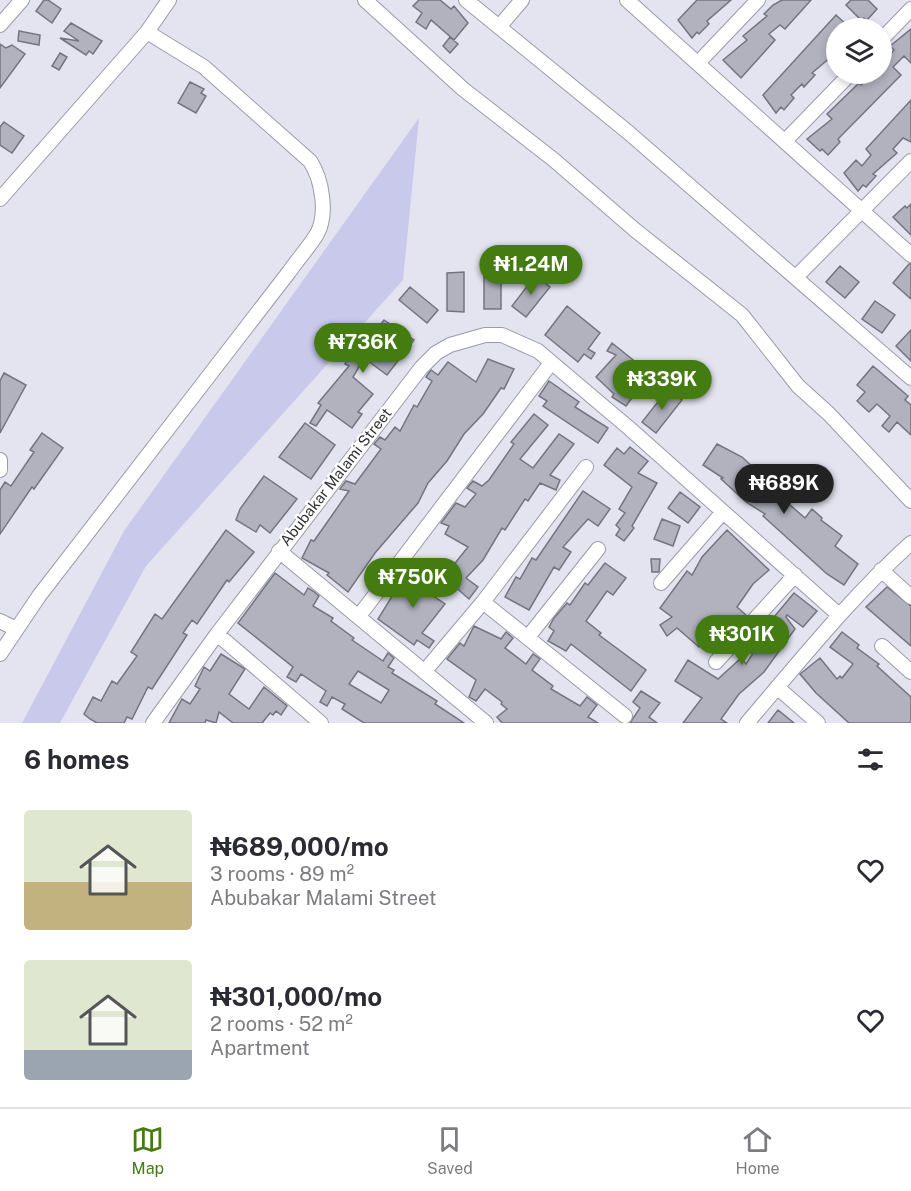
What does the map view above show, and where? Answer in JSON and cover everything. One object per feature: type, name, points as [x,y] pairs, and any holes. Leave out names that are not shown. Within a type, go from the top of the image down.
[{"type":"street","points":[[0,25],[21,0]]},
{"type":"street","points":[[0,199],[147,32],[169,0]]},
{"type":"street","points":[[365,0],[464,90],[554,160],[635,230],[742,315],[798,386],[854,440],[911,501]]},
{"type":"street","points":[[466,0],[629,133],[911,378]]},
{"type":"street","points":[[499,27],[522,0]]},
{"type":"street","points":[[627,0],[786,140],[911,255]]},
{"type":"street","points":[[698,63],[758,0]]},
{"type":"street","points":[[892,29],[911,9]]},
{"type":"street","points":[[0,654],[16,629],[289,272],[317,234],[321,220],[318,173],[297,147],[204,67],[147,32]]},
{"type":"street","points":[[786,140],[840,84]]},
{"type":"street","points":[[796,278],[911,161]]},
{"type":"street","name":"Abubakar Malami Street","points":[[153,723],[279,551],[421,368],[436,353],[465,339],[502,335],[538,351],[839,615]]},
{"type":"street","points":[[359,616],[551,363]]},
{"type":"street","points":[[0,459],[0,470]]},
{"type":"street","points":[[424,672],[483,602],[586,467]]},
{"type":"street","points":[[661,583],[723,512]]},
{"type":"street","points":[[747,723],[839,615],[881,570],[911,543]]},
{"type":"street","points":[[528,637],[598,549]]},
{"type":"street","points":[[279,551],[486,723]]},
{"type":"street","points":[[881,570],[911,597]]},
{"type":"street","points":[[716,662],[795,575]]},
{"type":"street","points":[[483,602],[625,716]]},
{"type":"street","points":[[0,621],[16,629]]},
{"type":"street","points":[[217,634],[311,720]]},
{"type":"street","points":[[882,646],[911,672]]},
{"type":"street","points":[[777,687],[818,723]]},
{"type":"shaded area","points":[[419,118],[403,280],[146,566],[60,723],[22,723],[124,531]]},
{"type":"building","points":[[44,0],[48,0],[61,9],[52,23],[36,11]]},
{"type":"building","points":[[419,0],[440,0],[451,9],[454,6],[468,23],[454,40],[431,20],[426,29],[416,22],[422,13],[413,6]]},
{"type":"building","points":[[697,0],[731,0],[707,21],[709,24],[699,34],[697,32],[692,38],[678,20]]},
{"type":"building","points":[[782,0],[811,0],[785,29],[780,25],[769,34],[775,40],[741,78],[723,60],[747,40],[743,36],[767,16],[764,14],[773,5]]},
{"type":"building","points":[[851,0],[868,0],[877,9],[869,18],[859,18],[846,5]]},
{"type":"building","points":[[71,23],[102,41],[93,54],[89,51],[86,55],[60,38],[79,41],[64,31]]},
{"type":"building","points":[[826,26],[826,61],[812,73],[815,75],[804,87],[802,84],[791,95],[794,98],[784,110],[781,107],[776,113],[763,95]]},
{"type":"building","points":[[911,29],[911,63],[904,56],[893,67],[901,75],[838,139],[840,142],[828,155],[822,149],[820,151],[807,139],[832,119],[827,114],[858,84],[892,84],[892,52],[894,50],[892,44]]},
{"type":"building","points":[[19,31],[40,35],[39,45],[18,41]]},
{"type":"building","points":[[450,37],[458,44],[450,53],[443,46]]},
{"type":"building","points":[[0,44],[6,48],[12,45],[25,54],[0,88]]},
{"type":"building","points":[[60,53],[67,57],[59,70],[52,66]]},
{"type":"building","points":[[190,82],[204,89],[201,93],[206,96],[196,113],[178,103]]},
{"type":"building","points":[[911,100],[911,142],[903,138],[893,149],[897,153],[873,174],[876,176],[866,187],[863,185],[858,191],[844,173],[856,160],[862,166],[871,155],[866,149]]},
{"type":"building","points":[[4,122],[24,136],[12,153],[0,145],[0,127]]},
{"type":"building","points":[[911,204],[911,235],[893,217],[905,206],[907,208]]},
{"type":"building","points":[[911,264],[911,299],[893,283]]},
{"type":"building","points":[[840,266],[859,282],[845,298],[826,282]]},
{"type":"building","points":[[464,272],[464,312],[447,311],[447,273]]},
{"type":"building","points":[[501,272],[501,309],[484,309],[484,273]]},
{"type":"building","points":[[535,276],[550,287],[526,317],[512,306]]},
{"type":"building","points":[[410,287],[438,310],[427,323],[399,300]]},
{"type":"building","points":[[875,301],[895,315],[882,333],[862,319]]},
{"type":"building","points":[[567,306],[600,333],[588,349],[595,353],[591,359],[584,354],[578,362],[545,335]]},
{"type":"building","points":[[384,320],[414,340],[387,375],[364,358],[353,377],[373,394],[358,412],[362,414],[352,428],[327,410],[316,426],[310,423],[321,405],[318,403],[349,366],[345,364],[350,354],[355,357]]},
{"type":"building","points":[[911,330],[911,361],[896,346]]},
{"type":"building","points":[[612,343],[637,363],[638,361],[652,371],[626,406],[612,397],[614,394],[596,377],[616,355],[607,351]]},
{"type":"building","points":[[488,359],[514,369],[504,389],[501,388],[483,414],[464,434],[447,461],[428,483],[418,503],[375,553],[348,592],[327,575],[329,573],[302,558],[311,540],[314,541],[349,491],[340,489],[346,481],[355,484],[381,449],[374,444],[380,437],[385,440],[395,427],[400,431],[414,405],[417,407],[432,381],[426,377],[431,370],[438,375],[448,362],[476,382]]},
{"type":"building","points":[[873,366],[908,396],[905,400],[911,405],[911,435],[897,422],[889,432],[882,426],[890,416],[877,404],[869,412],[857,401],[865,392],[857,385]]},
{"type":"building","points":[[4,373],[26,385],[0,433],[0,381]]},
{"type":"building","points":[[549,381],[579,402],[575,407],[608,428],[598,443],[543,406],[547,401],[539,396]]},
{"type":"building","points":[[668,389],[682,400],[656,433],[642,422]]},
{"type":"building","points":[[534,414],[548,425],[520,459],[533,468],[559,434],[574,444],[550,475],[560,480],[556,490],[540,483],[528,501],[525,499],[505,530],[502,528],[483,560],[466,578],[478,587],[469,599],[444,577],[468,547],[445,534],[449,526],[441,523],[456,503],[465,507],[476,494],[467,488],[473,481],[482,486],[489,480],[514,444],[511,442]]},
{"type":"building","points":[[305,423],[335,445],[311,479],[279,457]]},
{"type":"building","points":[[42,433],[63,448],[34,489],[32,487],[0,534],[0,490],[5,482],[11,486],[34,452],[30,450]]},
{"type":"building","points":[[717,444],[742,457],[757,471],[752,476],[805,518],[812,509],[822,518],[821,520],[842,536],[835,546],[858,564],[844,585],[827,574],[763,516],[765,514],[746,502],[721,479],[723,478],[703,465]]},
{"type":"building","points":[[630,447],[648,461],[638,473],[657,483],[632,526],[634,528],[624,541],[616,535],[620,529],[616,525],[625,513],[619,509],[632,487],[604,465],[617,448],[624,454]]},
{"type":"building","points":[[264,476],[297,499],[270,533],[260,525],[256,532],[236,520],[240,509]]},
{"type":"building","points":[[583,491],[610,509],[598,526],[588,519],[563,547],[571,552],[559,570],[554,567],[529,610],[505,597],[516,577],[520,579],[532,558],[536,560]]},
{"type":"building","points":[[680,492],[700,507],[688,523],[668,508]]},
{"type":"building","points":[[662,519],[680,526],[673,546],[654,539]]},
{"type":"building","points":[[226,530],[254,552],[229,582],[227,580],[197,624],[192,620],[183,633],[187,635],[152,689],[148,687],[132,719],[127,717],[124,723],[97,723],[90,719],[84,714],[93,697],[101,701],[112,681],[117,684],[137,656],[131,652],[155,614],[162,619]]},
{"type":"building","points":[[727,530],[769,570],[753,584],[737,607],[746,615],[740,623],[732,616],[719,633],[725,638],[720,644],[710,635],[699,647],[677,628],[667,636],[660,625],[672,617],[660,608],[687,571],[692,575],[702,557]]},
{"type":"building","points":[[651,559],[660,559],[659,572],[652,572]]},
{"type":"building","points":[[605,563],[626,578],[613,595],[607,591],[586,621],[601,633],[599,635],[646,670],[631,691],[571,644],[566,651],[548,641],[554,631],[549,627],[554,618],[567,603],[570,605],[585,583],[588,585]]},
{"type":"building","points":[[417,565],[432,574],[423,589],[445,604],[422,633],[434,641],[429,648],[417,640],[414,645],[378,619],[394,593],[399,596]]},
{"type":"building","points":[[275,573],[304,595],[308,588],[313,591],[319,596],[313,606],[333,618],[331,621],[354,638],[352,640],[383,661],[388,653],[394,658],[388,667],[394,670],[392,673],[437,701],[435,704],[464,723],[364,723],[342,709],[345,704],[332,697],[327,706],[320,702],[326,691],[301,674],[296,682],[287,677],[293,667],[238,623]],"holes":[[[358,671],[389,690],[381,703],[349,684]]]},
{"type":"building","points":[[887,587],[911,606],[911,646],[866,607]]},
{"type":"building","points":[[794,593],[817,611],[803,627],[787,615],[786,617],[795,629],[764,672],[739,694],[721,719],[727,723],[683,723],[702,698],[675,681],[688,660],[718,679],[741,658],[746,664],[765,635],[761,633],[772,616],[774,617]]},
{"type":"building","points":[[474,626],[501,639],[506,632],[513,638],[505,648],[526,664],[533,654],[540,659],[532,670],[553,686],[551,689],[580,706],[587,697],[597,705],[588,717],[598,723],[502,723],[497,717],[507,709],[501,704],[502,702],[485,689],[476,701],[469,697],[476,680],[447,659],[460,643],[464,646]]},
{"type":"building","points":[[842,632],[859,645],[857,648],[879,664],[877,666],[911,697],[911,723],[849,723],[816,693],[800,674],[820,658],[837,679],[840,676],[842,678],[853,664],[830,647]]},
{"type":"building","points":[[221,654],[245,669],[229,694],[249,709],[264,687],[287,706],[281,715],[276,711],[273,715],[270,713],[262,723],[233,723],[219,712],[216,723],[206,720],[205,723],[169,723],[182,699],[190,704],[200,689],[195,686],[204,667],[210,671]]},
{"type":"building","points":[[641,691],[660,703],[649,717],[657,723],[630,723],[640,708],[633,702]]},
{"type":"building","points":[[778,710],[794,723],[768,723]]}]
